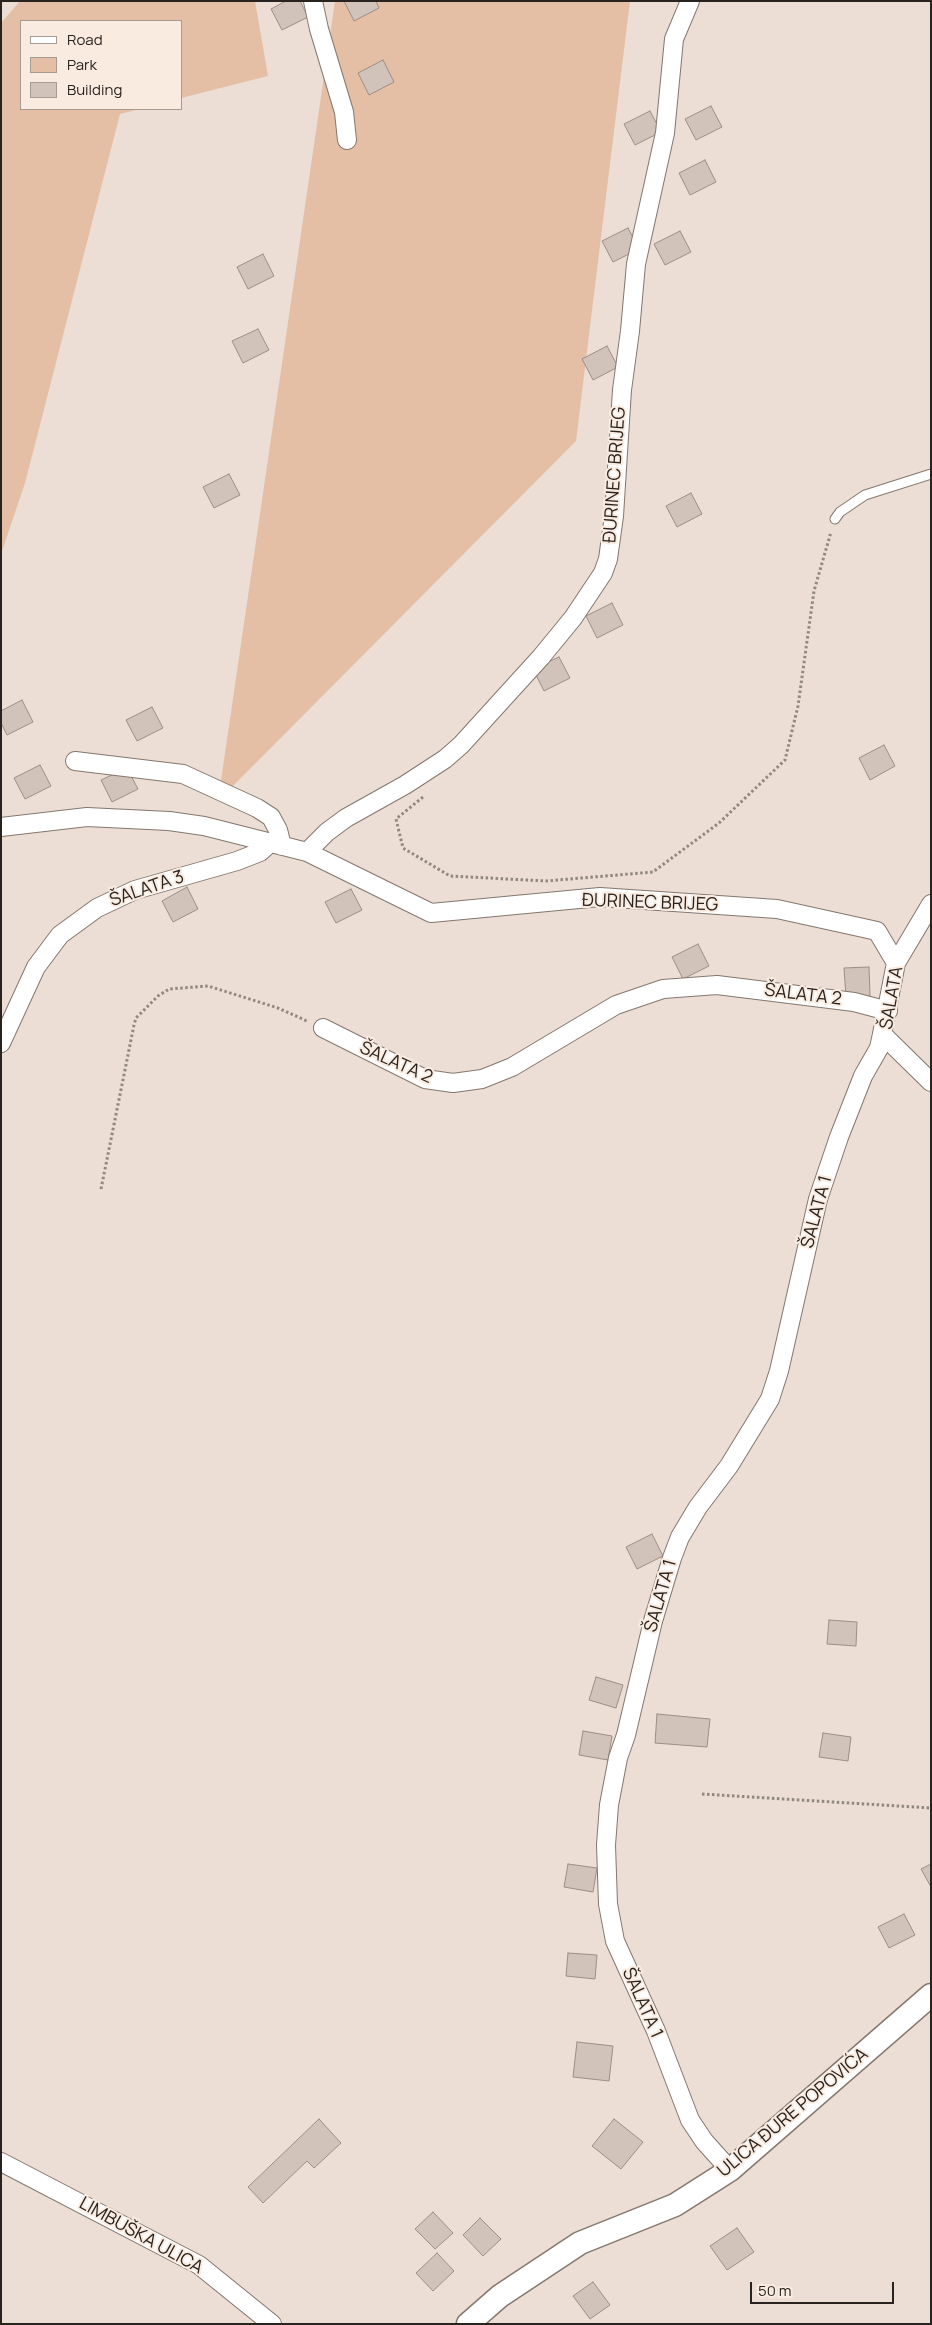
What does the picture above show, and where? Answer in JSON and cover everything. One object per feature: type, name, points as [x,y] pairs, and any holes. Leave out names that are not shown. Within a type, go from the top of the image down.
[{"type":"street","points":[[313,1],[318,29],[344,112],[348,140]]},
{"type":"street","name":"ĐURINEC BRIJEG","points":[[307,852],[327,832],[346,818],[405,786],[462,745],[542,657],[578,610],[603,573],[609,551],[614,516],[622,390],[636,264],[665,133],[674,39],[690,1]]},
{"type":"street","points":[[75,761],[183,774],[257,808],[271,818],[278,830],[276,844]]},
{"type":"street","name":"ĐURINEC BRIJEG","points":[[1,827],[87,817],[168,821],[204,826],[307,852],[431,913],[600,897],[777,909],[876,931],[896,963]]},
{"type":"street","name":"ŠALATA 3","points":[[1,1043],[36,967],[60,935],[97,908],[135,890],[237,861],[276,844]]},
{"type":"street","name":"ŠALATA","points":[[931,904],[896,963],[882,1034],[931,1082]]},
{"type":"street","name":"ŠALATA 2","points":[[323,1028],[425,1079],[454,1083],[482,1079],[512,1067],[616,1005],[663,989],[717,984],[854,1002],[888,1011]]},
{"type":"street","name":"ŠALATA 1","points":[[730,2170],[704,2141],[690,2120],[656,2031],[615,1941],[608,1904],[606,1845],[610,1805],[618,1758],[626,1735],[653,1620],[672,1558],[680,1537],[698,1507],[729,1466],[770,1399],[779,1371],[818,1200],[839,1137],[863,1076],[879,1048],[882,1034]]},
{"type":"street","name":"ULICA ĐURE POPOVIĆA","points":[[468,2324],[500,2296],[580,2243],[675,2205],[730,2170],[931,1995]]},
{"type":"street","name":"LIMBUŠKA ULICA","points":[[1,2162],[199,2265],[272,2324]]},
{"type":"lane","points":[[835,519],[840,512],[865,495],[931,474]]},
{"type":"path","points":[[426,795],[396,819],[403,848],[450,876],[546,881],[653,872],[719,823],[785,760],[798,706],[814,591],[835,519]]},
{"type":"path","points":[[101,1189],[134,1025],[142,1012],[158,996],[169,989],[208,986],[278,1008],[323,1028]]},
{"type":"path","points":[[702,1794],[931,1808]]},
{"type":"green space","points":[[20,1],[255,1],[268,76],[182,98],[182,20],[20,20],[20,110],[136,110],[120,114],[25,483],[1,554],[1,23]]},
{"type":"green space","points":[[335,1],[630,1],[576,441],[218,801]]},
{"type":"building","points":[[286,1],[300,1],[308,17],[282,30],[271,9]]},
{"type":"building","points":[[344,1],[376,1],[379,8],[354,21]]},
{"type":"building","points":[[383,60],[394,82],[369,95],[358,73]]},
{"type":"building","points":[[711,106],[722,127],[696,140],[685,119]]},
{"type":"building","points":[[650,111],[661,132],[635,145],[624,124]]},
{"type":"building","points":[[705,160],[716,182],[690,195],[679,173]]},
{"type":"building","points":[[628,228],[639,249],[613,262],[602,241]]},
{"type":"building","points":[[680,231],[691,252],[665,265],[654,244]]},
{"type":"building","points":[[263,254],[274,276],[248,289],[237,267]]},
{"type":"building","points":[[258,329],[269,350],[243,363],[232,341]]},
{"type":"building","points":[[607,346],[618,367],[593,380],[582,359]]},
{"type":"building","points":[[229,474],[240,495],[214,508],[203,487]]},
{"type":"building","points":[[691,493],[702,514],[677,527],[666,506]]},
{"type":"building","points":[[612,603],[623,625],[597,638],[586,616]]},
{"type":"building","points":[[559,657],[570,678],[544,691],[533,669]]},
{"type":"building","points":[[22,700],[33,722],[7,735],[1,723],[1,711]]},
{"type":"building","points":[[152,707],[163,728],[137,741],[126,720]]},
{"type":"building","points":[[884,745],[895,766],[870,780],[859,758]]},
{"type":"building","points":[[40,765],[51,786],[25,799],[14,778]]},
{"type":"building","points":[[127,768],[138,789],[112,802],[101,780]]},
{"type":"building","points":[[187,887],[198,909],[173,922],[162,901]]},
{"type":"building","points":[[351,889],[362,910],[336,923],[325,902]]},
{"type":"building","points":[[698,944],[709,966],[683,979],[672,957]]},
{"type":"building","points":[[869,967],[870,996],[846,997],[844,968]]},
{"type":"building","points":[[652,1534],[663,1556],[637,1569],[626,1547]]},
{"type":"building","points":[[829,1620],[857,1622],[856,1646],[827,1644]]},
{"type":"building","points":[[596,1677],[623,1685],[616,1708],[589,1700]]},
{"type":"building","points":[[657,1714],[710,1719],[707,1747],[655,1743]]},
{"type":"building","points":[[583,1731],[612,1736],[608,1760],[579,1755]]},
{"type":"building","points":[[823,1733],[851,1737],[848,1761],[819,1757]]},
{"type":"building","points":[[568,1864],[597,1868],[593,1892],[564,1887]]},
{"type":"building","points":[[931,1864],[931,1887],[921,1869]]},
{"type":"building","points":[[904,1914],[915,1935],[889,1948],[878,1927]]},
{"type":"building","points":[[568,1953],[597,1955],[595,1979],[566,1976]]},
{"type":"building","points":[[577,2042],[613,2046],[609,2081],[573,2077]]},
{"type":"building","points":[[319,2119],[341,2143],[314,2168],[307,2161],[263,2203],[248,2187]]},
{"type":"building","points":[[614,2119],[643,2142],[621,2169],[592,2146]]},
{"type":"building","points":[[433,2212],[453,2233],[435,2249],[415,2229]]},
{"type":"building","points":[[480,2218],[501,2239],[483,2256],[463,2235]]},
{"type":"building","points":[[737,2228],[754,2252],[727,2270],[710,2246]]},
{"type":"building","points":[[437,2253],[454,2271],[433,2291],[416,2273]]},
{"type":"building","points":[[593,2282],[610,2305],[590,2319],[573,2296]]}]
